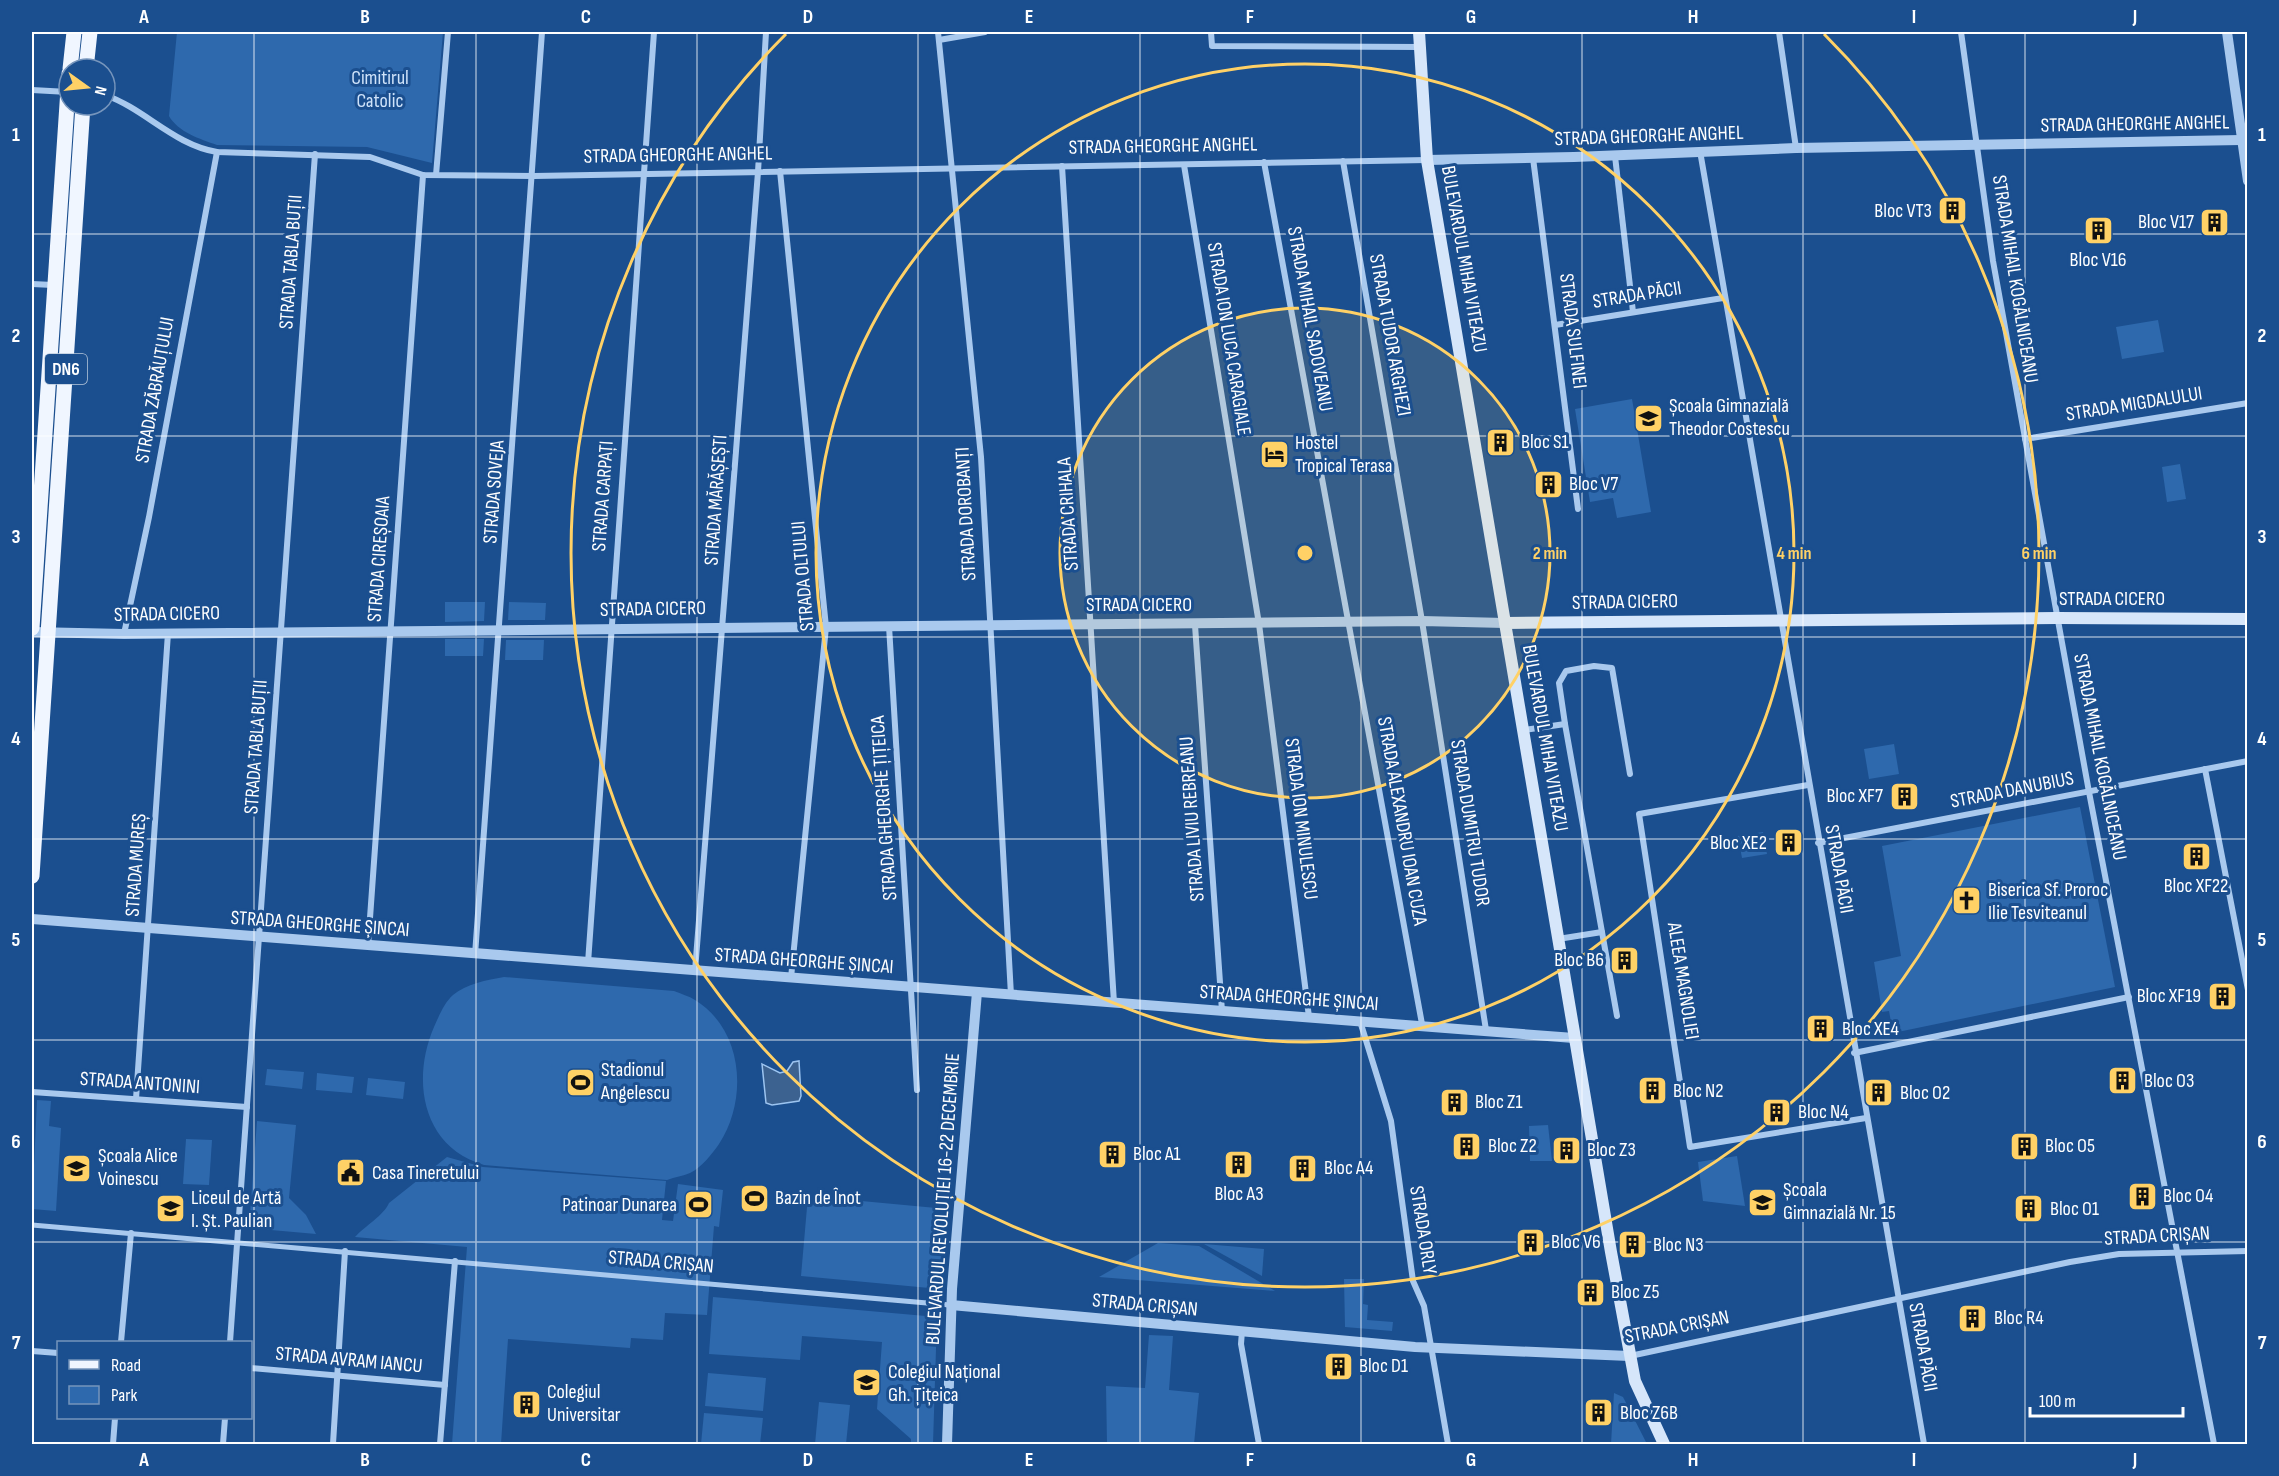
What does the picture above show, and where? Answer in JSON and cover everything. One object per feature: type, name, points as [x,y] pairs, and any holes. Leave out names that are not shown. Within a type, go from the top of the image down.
[{"type":"main road","points":[[71,57],[74,32]]},
{"type":"main road","points":[[87,57],[90,32]]},
{"type":"main road","name":"BULEVARDUL MIHAI VITEAZU","points":[[1419,32],[1427,160],[1629,1356],[1635,1381],[1664,1444]]},
{"type":"main road","name":"DN6","points":[[32,630],[37,460],[66,117]]},
{"type":"main road","name":"DN6","points":[[32,876],[82,117]]},
{"type":"main road","name":"STRADA CICERO","points":[[1505,623],[2057,618],[2247,619]]},
{"type":"street","points":[[436,175],[448,32]]},
{"type":"street","name":"STRADA SOVEJA","points":[[475,955],[543,32]]},
{"type":"street","name":"STRADA CARPAȚI","points":[[588,963],[654,32]]},
{"type":"street","name":"STRADA MĂRĂȘEȘTI","points":[[695,971],[758,172],[766,32]]},
{"type":"street","name":"STRADA DOROBANȚI","points":[[938,32],[981,457],[1011,995]]},
{"type":"street","points":[[939,40],[985,32]]},
{"type":"street","points":[[1211,32],[1212,46],[1420,47]]},
{"type":"street","points":[[1779,32],[1796,148]]},
{"type":"street","name":"STRADA MIHAIL KOGĂLNICEANU","points":[[1961,32],[1993,261],[2057,618],[2214,1444]]},
{"type":"street","points":[[2227,32],[2247,181]]},
{"type":"street","points":[[32,90],[57,91]]},
{"type":"street","name":"STRADA GHEORGHE ANGHEL","points":[[117,100],[198,149],[217,152],[370,157],[423,175],[534,176],[1185,165],[1615,156],[1796,148],[2241,140]]},
{"type":"street","name":"STRADA PĂCII","points":[[1700,151],[1854,1053],[1924,1444]]},
{"type":"street","name":"STRADA ZĂBRĂUȚULUI","points":[[124,634],[149,517],[217,152]]},
{"type":"street","name":"STRADA TABLA BUȚII","points":[[230,1341],[315,154]]},
{"type":"street","points":[[1615,156],[1633,312]]},
{"type":"street","name":"STRADA SULFINEI","points":[[1533,158],[1578,509]]},
{"type":"street","name":"STRADA TUDOR ARGHEZI","points":[[1344,161],[1422,621]]},
{"type":"street","name":"STRADA MIHAIL SADOVEANU","points":[[1264,162],[1349,624]]},
{"type":"street","name":"STRADA ION LUCA CARAGIALE","points":[[1185,165],[1259,624]]},
{"type":"street","name":"STRADA CRIHALA","points":[[1062,166],[1114,1003]]},
{"type":"street","name":"STRADA OLTULUI","points":[[780,171],[826,627],[791,978]]},
{"type":"street","name":"STRADA CIREȘOAIA","points":[[368,946],[423,175]]},
{"type":"street","points":[[32,284],[53,285]]},
{"type":"street","name":"STRADA PĂCII","points":[[1555,325],[1724,298]]},
{"type":"street","name":"STRADA MIGDALULUI","points":[[2025,439],[2247,403]]},
{"type":"street","name":"STRADA CICERO","points":[[32,630],[49,633],[124,634],[1349,624],[1422,621],[1505,623]]},
{"type":"street","name":"STRADA DUMITRU TUDOR","points":[[1422,621],[1486,1030]]},
{"type":"street","name":"STRADA LIVIU REBREANU","points":[[1195,624],[1222,1011]]},
{"type":"street","name":"STRADA ION MINULESCU","points":[[1259,624],[1310,1017]]},
{"type":"street","name":"STRADA ALEXANDRU IOAN CUZA","points":[[1349,624],[1422,1024]]},
{"type":"street","name":"STRADA GHEORGHE ȚIȚEICA","points":[[889,626],[917,1090]]},
{"type":"street","name":"STRADA MUREȘ","points":[[136,1099],[168,633]]},
{"type":"street","points":[[1617,1016],[1565,724],[1559,683],[1566,671],[1594,666],[1612,668],[1630,774]]},
{"type":"street","points":[[1524,730],[1565,724]]},
{"type":"street","name":"STRADA DANUBIUS","points":[[1818,843],[2247,761]]},
{"type":"street","points":[[2205,769],[2247,990]]},
{"type":"street","name":"ALEEA MAGNOLIEI","points":[[1808,785],[1640,814],[1690,1147],[1866,1118]]},
{"type":"street","name":"STRADA GHEORGHE ȘINCAI","points":[[32,919],[977,993],[1422,1024],[1575,1038]]},
{"type":"street","points":[[1558,939],[1602,932]]},
{"type":"street","name":"BULEVARDUL REVOLUȚIEI 16-22 DECEMBRIE","points":[[947,1444],[951,1305],[977,993]]},
{"type":"street","points":[[1854,1053],[2129,997]]},
{"type":"street","name":"STRADA ORLY","points":[[1360,1021],[1390,1113],[1413,1281],[1424,1306],[1429,1348],[1448,1444]]},
{"type":"street","name":"STRADA ANTONINI","points":[[32,1092],[247,1107]]},
{"type":"street","name":"STRADA CRIȘAN","points":[[32,1225],[1429,1348],[1629,1356],[1897,1301],[2070,1262],[2119,1254],[2247,1251]]},
{"type":"street","points":[[121,1341],[131,1233]]},
{"type":"street","points":[[333,1444],[345,1251]]},
{"type":"street","points":[[440,1444],[454,1261]]},
{"type":"street","points":[[1242,1331],[1241,1344],[1259,1444]]},
{"type":"street","points":[[32,1351],[57,1353]]},
{"type":"street","name":"STRADA AVRAM IANCU","points":[[252,1368],[445,1385]]},
{"type":"street","points":[[113,1444],[115,1419]]},
{"type":"street","points":[[223,1444],[225,1419]]},
{"type":"green space","name":"Cimitirul Catolic","points":[[177,32],[443,32],[432,163],[367,147],[217,145],[190,134],[173,122],[169,116]]},
{"type":"green space","points":[[2158,320],[2164,352],[2122,359],[2116,327]]},
{"type":"green space","points":[[1632,399],[1651,512],[1617,518],[1613,498],[1590,502],[1575,409]]},
{"type":"green space","points":[[2180,464],[2186,499],[2167,502],[2162,467]]},
{"type":"green space","points":[[445,602],[485,602],[484,621],[445,622]]},
{"type":"green space","points":[[509,602],[546,603],[545,620],[508,620]]},
{"type":"green space","points":[[445,639],[484,639],[483,656],[445,656]]},
{"type":"green space","points":[[506,640],[544,640],[543,660],[505,660]]},
{"type":"green space","points":[[1894,744],[1899,774],[1869,779],[1864,749]]},
{"type":"green space","points":[[2080,807],[2115,987],[1893,1033],[1889,1011],[1882,1012],[1874,962],[1901,956],[1882,846]]},
{"type":"green space","points":[[1763,832],[1767,854],[1742,858],[1738,836]]},
{"type":"green space","name":"Stadionul Angelescu","points":[[504,977],[674,991],[693,999],[711,1013],[724,1029],[732,1047],[737,1087],[728,1126],[719,1144],[706,1160],[690,1173],[667,1180],[484,1165],[463,1156],[447,1143],[435,1127],[427,1109],[423,1089],[423,1068],[427,1047],[442,1010],[453,995],[477,983]]},
{"type":"green space","points":[[267,1069],[304,1072],[302,1089],[265,1085]]},
{"type":"green space","points":[[317,1073],[354,1077],[352,1093],[316,1090]]},
{"type":"green space","points":[[368,1078],[405,1082],[403,1099],[366,1095]]},
{"type":"green space","points":[[37,1100],[51,1101],[49,1126],[61,1128],[56,1211],[32,1209]]},
{"type":"green space","points":[[257,1121],[296,1125],[289,1198],[306,1215],[316,1234],[249,1228]]},
{"type":"green space","points":[[1548,1125],[1552,1161],[1530,1161],[1529,1126]]},
{"type":"green space","points":[[186,1139],[212,1140],[209,1185],[183,1184]]},
{"type":"green space","points":[[1737,1156],[1745,1206],[1703,1201],[1698,1162]]},
{"type":"green space","points":[[447,1157],[483,1167],[666,1181],[662,1220],[673,1221],[678,1184],[723,1190],[719,1227],[714,1226],[707,1315],[665,1313],[663,1340],[631,1338],[630,1348],[508,1339],[501,1444],[452,1444],[467,1247],[355,1237],[383,1212],[389,1203]]},
{"type":"green space","points":[[808,1196],[947,1209],[940,1289],[801,1276]]},
{"type":"green space","points":[[1158,1243],[1199,1246],[1275,1291],[1099,1277]]},
{"type":"green space","points":[[1204,1244],[1264,1249],[1262,1276]]},
{"type":"green space","points":[[1344,1279],[1364,1279],[1363,1304],[1368,1305],[1367,1320],[1393,1322],[1392,1331],[1345,1327]]},
{"type":"green space","points":[[713,1297],[937,1317],[933,1444],[911,1444],[911,1439],[877,1409],[882,1342],[802,1336],[800,1360],[709,1354]]},
{"type":"green space","points":[[1149,1335],[1173,1336],[1169,1390],[1199,1393],[1194,1444],[1107,1444],[1106,1386],[1145,1388]]},
{"type":"green space","points":[[708,1373],[766,1378],[763,1411],[705,1406]]},
{"type":"green space","points":[[1614,1393],[1623,1397],[1647,1444],[1611,1444]]},
{"type":"green space","points":[[819,1402],[850,1405],[846,1444],[815,1444]]},
{"type":"green space","points":[[704,1413],[763,1418],[760,1444],[701,1444]]},
{"type":"shaded area","points":[[799,1061],[801,1096],[799,1101],[772,1105],[766,1103],[762,1064],[780,1073],[787,1071],[793,1062]]},
{"type":"place","name":"Bloc VT3","points":[[1953,211]]},
{"type":"place","name":"Bloc V17","points":[[2215,222]]},
{"type":"place","name":"Bloc V16","points":[[2098,230]]},
{"type":"place","name":"Școala Gimnazială Theodor Costescu","points":[[1648,418]]},
{"type":"place","name":"Bloc S1","points":[[1500,442]]},
{"type":"place","name":"Hostel Tropical Terasa","points":[[1274,455]]},
{"type":"place","name":"Bloc V7","points":[[1548,484]]},
{"type":"place","name":"Bloc XF7","points":[[1904,796]]},
{"type":"place","name":"Bloc XE2","points":[[1788,843]]},
{"type":"place","name":"Bloc XF22","points":[[2196,856]]},
{"type":"place","name":"Biserica Sf. Proroc Ilie Tesviteanul","points":[[1967,901]]},
{"type":"place","name":"Bloc B6","points":[[1625,960]]},
{"type":"place","name":"Bloc XF19","points":[[2222,996]]},
{"type":"place","name":"Bloc XE4","points":[[1821,1029]]},
{"type":"place","name":"Bloc O3","points":[[2123,1081]]},
{"type":"place","name":"Stadionul Angelescu","points":[[580,1082]]},
{"type":"place","name":"Bloc N2","points":[[1652,1091]]},
{"type":"place","name":"Bloc O2","points":[[1879,1093]]},
{"type":"place","name":"Bloc Z1","points":[[1454,1102]]},
{"type":"place","name":"Bloc N4","points":[[1777,1112]]},
{"type":"place","name":"Bloc Z2","points":[[1467,1146]]},
{"type":"place","name":"Bloc O5","points":[[2024,1146]]},
{"type":"place","name":"Bloc Z3","points":[[1566,1150]]},
{"type":"place","name":"Bloc A1","points":[[1112,1154]]},
{"type":"place","name":"Bloc A3","points":[[1239,1164]]},
{"type":"place","name":"Școala Alice Voinescu","points":[[77,1168]]},
{"type":"place","name":"Bloc A4","points":[[1303,1168]]},
{"type":"place","name":"Casa Tineretului","points":[[351,1173]]},
{"type":"place","name":"Bloc O4","points":[[2142,1196]]},
{"type":"place","name":"Bazin de Înot","points":[[754,1198]]},
{"type":"place","name":"Școala Gimnazială Nr. 15","points":[[1762,1202]]},
{"type":"place","name":"Patinoar Dunarea","points":[[698,1205]]},
{"type":"place","name":"Liceul de Artă I. Șt. Paulian","points":[[170,1209]]},
{"type":"place","name":"Bloc O1","points":[[2029,1209]]},
{"type":"place","name":"Bloc V6","points":[[1530,1242]]},
{"type":"place","name":"Bloc N3","points":[[1632,1245]]},
{"type":"place","name":"Bloc Z5","points":[[1590,1292]]},
{"type":"place","name":"Bloc R4","points":[[1973,1318]]},
{"type":"place","name":"Bloc D1","points":[[1338,1366]]},
{"type":"place","name":"Colegiul Național Gh. Țițeica","points":[[867,1383]]},
{"type":"place","name":"Colegiul Universitar","points":[[526,1404]]},
{"type":"place","name":"Bloc Z6B","points":[[1599,1413]]}]
